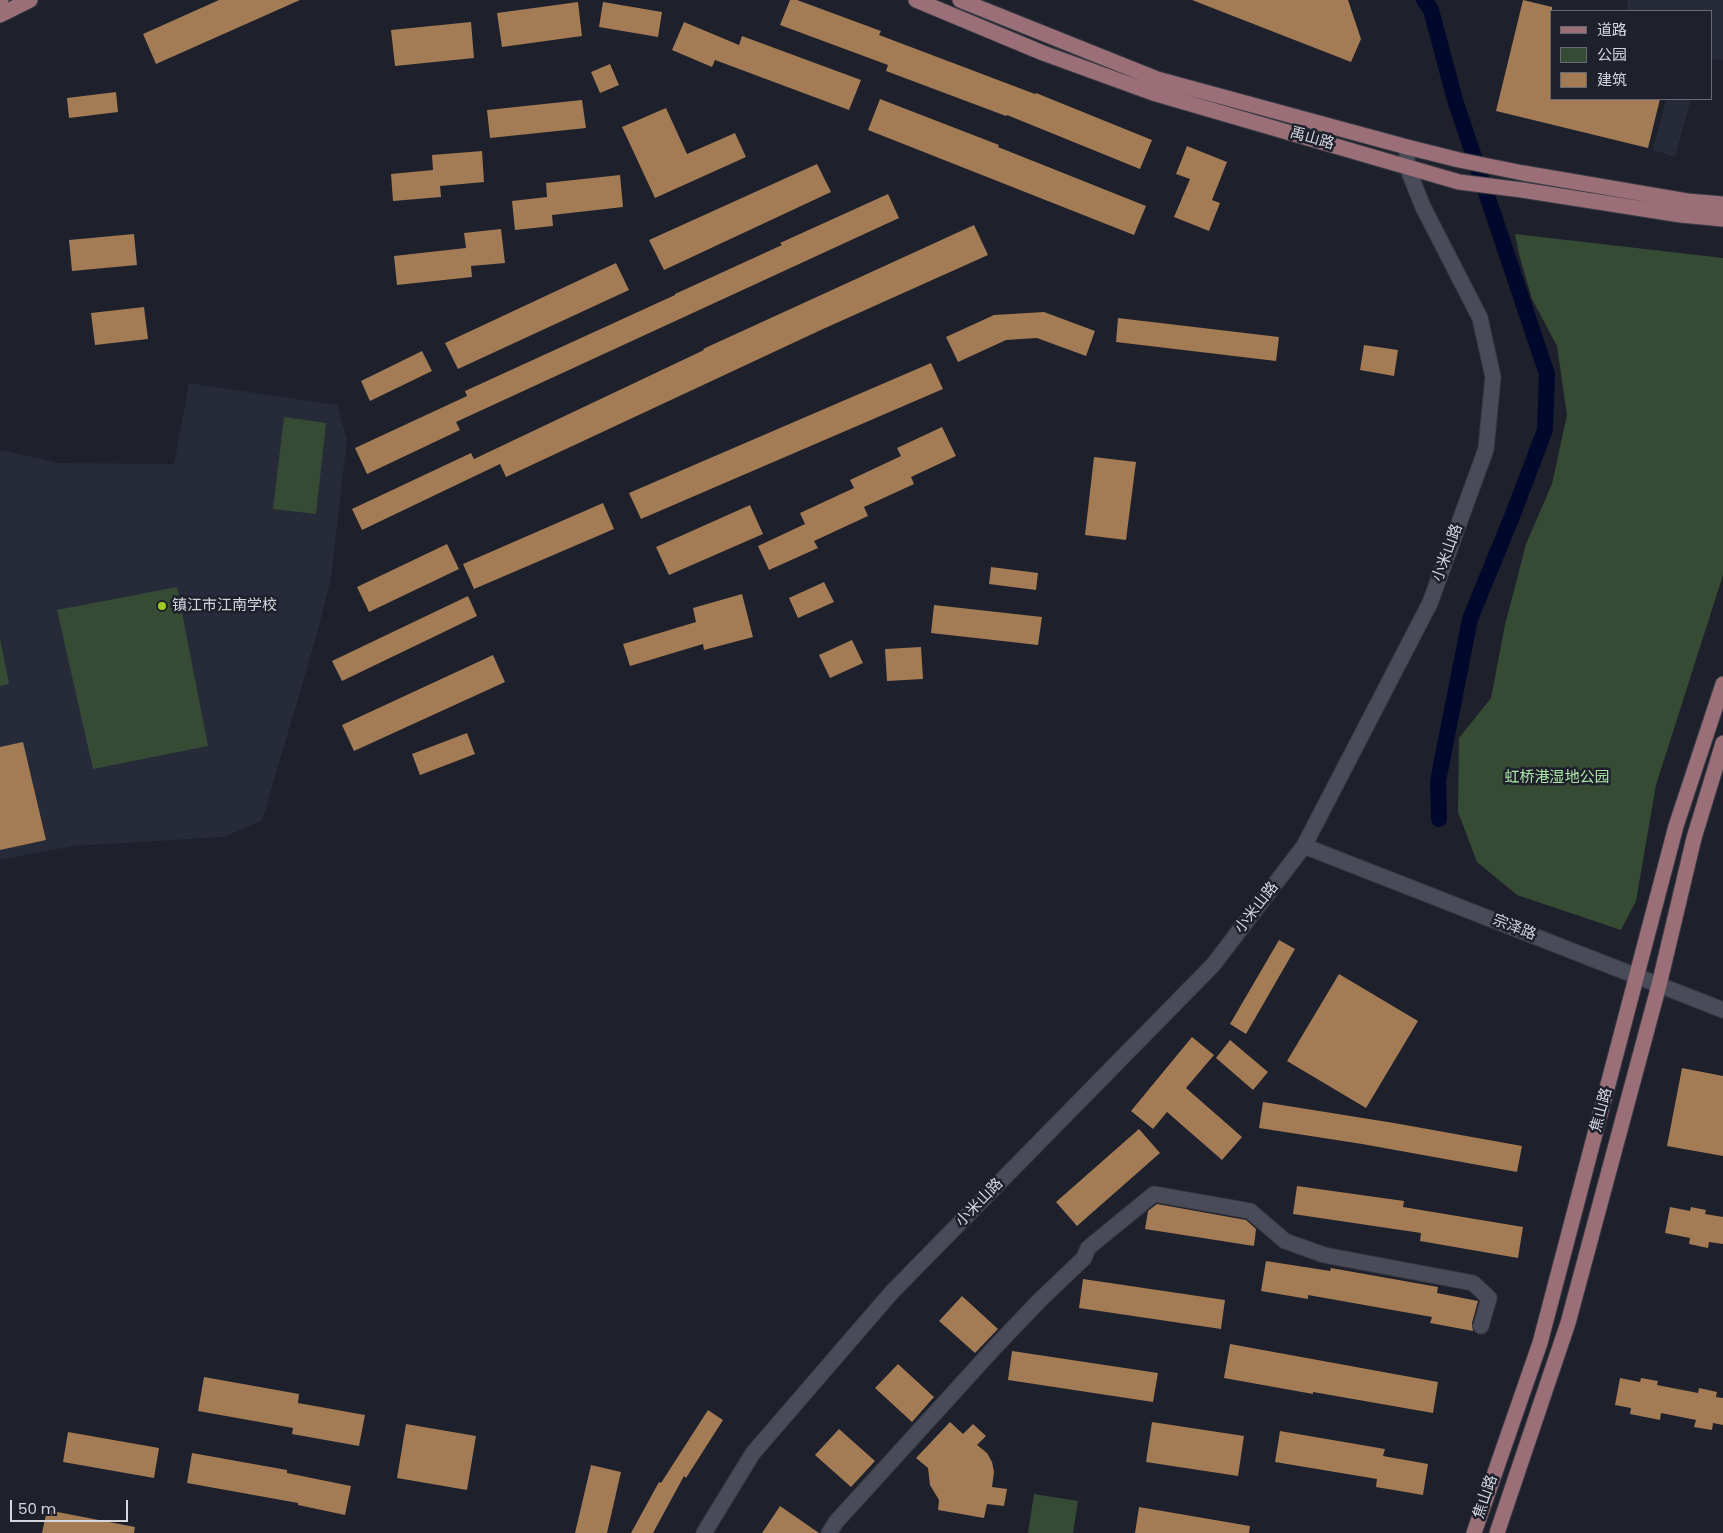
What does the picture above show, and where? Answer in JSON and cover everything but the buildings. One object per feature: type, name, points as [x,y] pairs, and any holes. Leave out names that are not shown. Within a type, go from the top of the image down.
[{"type":"main road","points":[[0,15],[30,0]]},
{"type":"main road","name":"禹山路","points":[[916,0],[1043,53],[1152,93],[1459,182],[1723,220]]},
{"type":"main road","name":"禹山路","points":[[960,0],[1157,79],[1406,147],[1523,173],[1687,201],[1723,204]]},
{"type":"main road","name":"焦山路","points":[[1474,1533],[1540,1343],[1676,826],[1723,684]]},
{"type":"main road","name":"焦山路","points":[[1497,1533],[1568,1323],[1659,985],[1694,838],[1723,743]]},
{"type":"street","name":"小米山路","points":[[704,1533],[753,1453],[886,1300],[1213,965],[1304,846],[1430,603],[1486,449],[1493,377],[1480,318],[1423,207],[1407,167],[1406,147]]},
{"type":"street","name":"宗泽路","points":[[1304,846],[1723,1010]]},
{"type":"street","points":[[829,1533],[836,1522],[996,1346],[1084,1258],[1088,1248],[1154,1194],[1250,1211],[1285,1241],[1324,1255],[1473,1282],[1489,1298],[1481,1326]]},
{"type":"shaded area","points":[[1628,0],[1723,0],[1723,60],[1713,59],[1713,10],[1626,10]]},
{"type":"shaded area","points":[[1666,100],[1691,100],[1675,157],[1653,150]]},
{"type":"shaded area","name":"镇江市江南学校","points":[[189,383],[337,405],[347,439],[331,578],[317,634],[262,821],[224,837],[73,846],[0,860],[0,450],[60,463],[174,464]]},
{"type":"green space","name":"虹桥港湿地公园","points":[[1515,234],[1723,258],[1723,575],[1656,785],[1636,901],[1621,930],[1517,895],[1477,862],[1458,812],[1459,738],[1491,698],[1505,625],[1526,544],[1552,484],[1567,415],[1557,346],[1532,299]]},
{"type":"green space","points":[[284,417],[326,423],[316,514],[273,509]]},
{"type":"green space","points":[[177,587],[208,746],[93,769],[57,610]]},
{"type":"green space","points":[[0,638],[9,684],[0,686]]},
{"type":"green space","points":[[1034,1494],[1078,1501],[1073,1533],[1028,1533]]},
{"type":"waterway","points":[[1424,0],[1431,10],[1455,100],[1547,374],[1545,430],[1470,619],[1438,781],[1439,819]]},
{"type":"place","name":"镇江市江南学校","points":[[162,606]]}]
